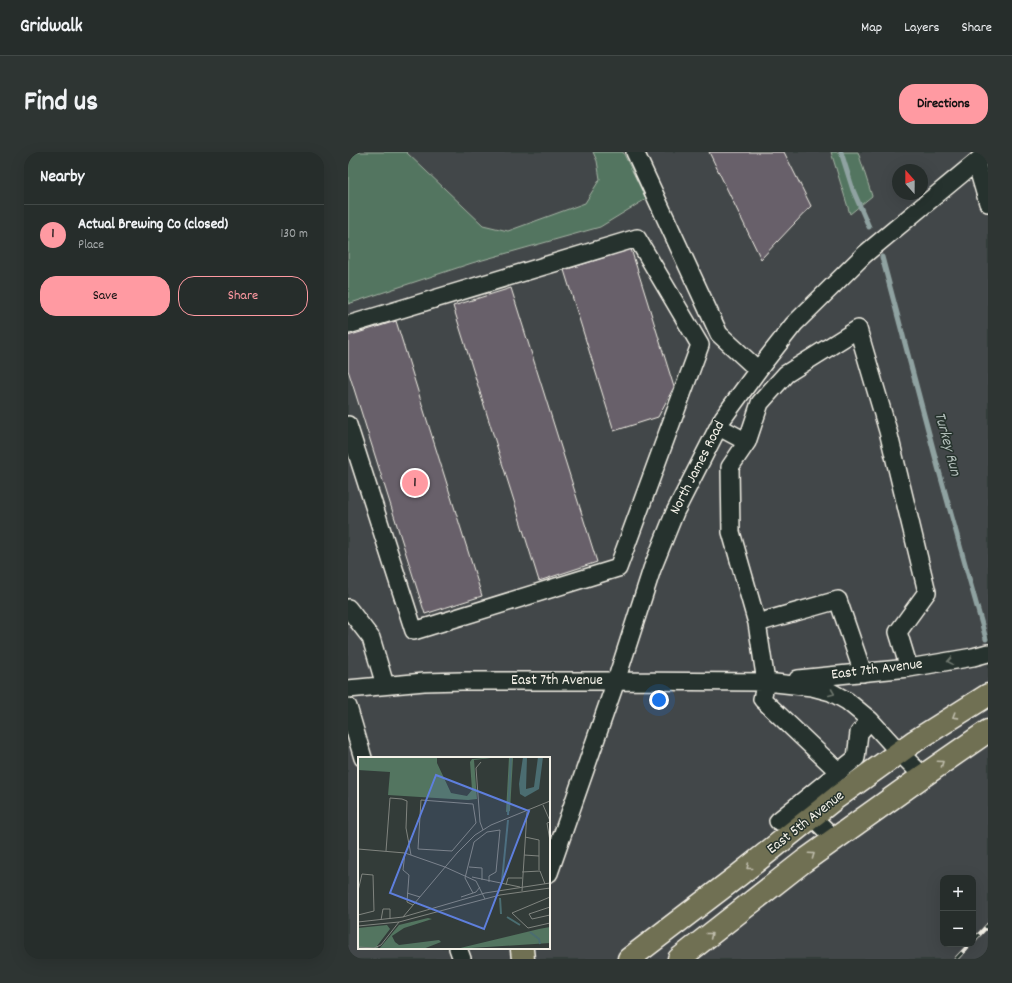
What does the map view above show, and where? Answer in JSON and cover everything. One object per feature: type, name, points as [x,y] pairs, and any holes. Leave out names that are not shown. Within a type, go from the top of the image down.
[{"type":"main road","name":"East 5th Avenue","points":[[630,959],[739,875],[806,811],[837,797],[915,741],[988,695]]},
{"type":"main road","name":"East 5th Avenue","points":[[679,959],[804,861],[988,731]]},
{"type":"street","points":[[635,152],[719,334],[758,370]]},
{"type":"street","points":[[982,157],[988,203]]},
{"type":"street","name":"North James Road","points":[[550,870],[616,681],[652,569],[672,519],[723,418],[794,324],[865,254],[982,157]]},
{"type":"street","points":[[348,325],[637,238],[700,345]]},
{"type":"street","points":[[839,772],[762,699],[766,682],[757,623],[731,532],[730,467],[747,442],[760,403],[786,374],[858,329],[888,431],[927,592],[898,632],[909,668]]},
{"type":"street","points":[[348,425],[414,631],[618,568],[700,345],[719,334]]},
{"type":"street","points":[[719,427],[747,442]]},
{"type":"street","points":[[757,623],[838,600],[863,673]]},
{"type":"street","points":[[348,608],[371,638],[385,685]]},
{"type":"street","name":"East 7th Avenue","points":[[348,689],[424,682],[462,681],[766,682],[909,668],[988,653]]},
{"type":"street","name":"East 7th Avenue","points":[[766,682],[812,687],[831,692],[847,701],[870,720],[923,776]]},
{"type":"street","points":[[348,707],[363,757]]},
{"type":"street","points":[[778,820],[806,811],[839,772],[856,758],[860,733],[870,720]]},
{"type":"street","points":[[806,811],[835,839]]},
{"type":"street","points":[[458,949],[462,959]]},
{"type":"shaded area","points":[[348,152],[988,152],[988,959],[348,959]]},
{"type":"green space","points":[[348,152],[406,152],[483,225],[508,231],[585,203],[600,179],[597,161],[593,152],[623,152],[646,199],[600,227],[472,263],[348,304]]},
{"type":"green space","points":[[831,152],[858,152],[872,196],[850,214]]},
{"type":"building","points":[[709,152],[784,152],[811,206],[761,259]]},
{"type":"building","points":[[631,249],[674,387],[658,417],[614,431],[564,270]]},
{"type":"building","points":[[511,288],[597,562],[539,581],[453,306]]},
{"type":"building","points":[[396,321],[482,596],[425,614],[348,370],[348,336]]},
{"type":"waterway","name":"Turkey Run","points":[[841,152],[853,190],[869,227]]},
{"type":"waterway","name":"Turkey Run","points":[[882,257],[936,460],[986,639]]},
{"type":"railway","points":[[976,938],[988,925]]},
{"type":"railway","points":[[956,959],[967,947]]},
{"type":"place","name":"Actual Brewing Co (closed)","points":[[415,483]]}]
